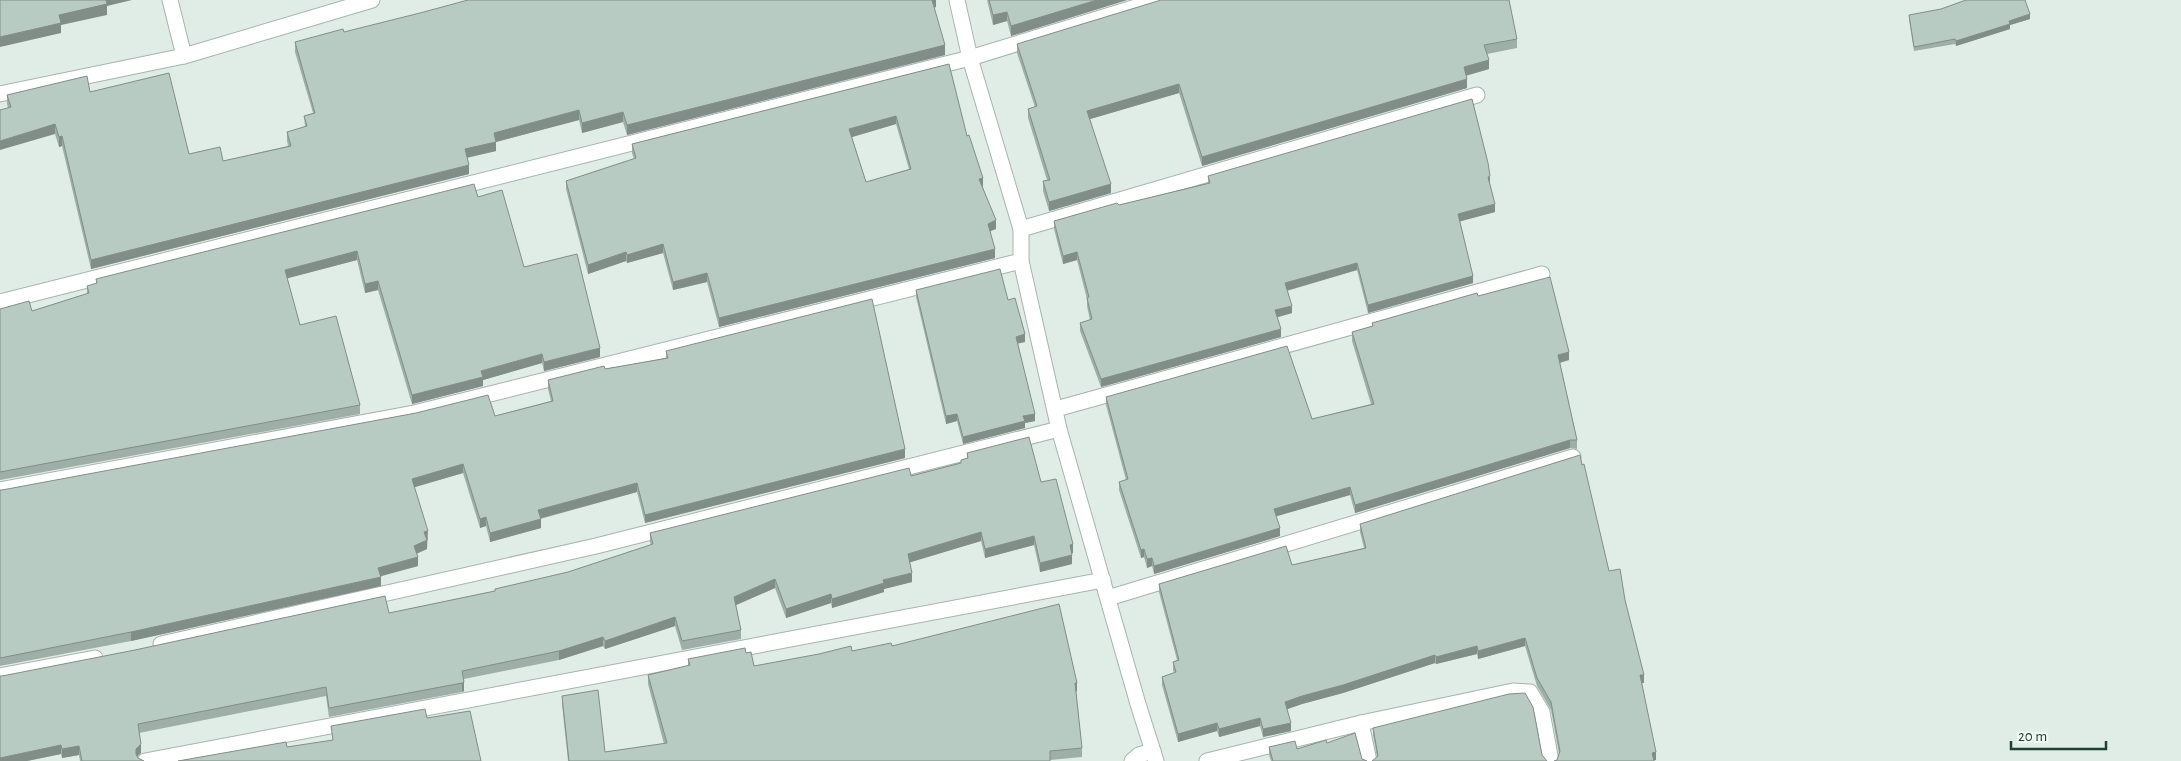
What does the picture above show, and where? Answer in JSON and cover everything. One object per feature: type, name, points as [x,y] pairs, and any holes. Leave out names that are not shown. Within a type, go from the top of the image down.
[{"type":"street","points":[[170,0],[184,56]]},
{"type":"street","points":[[0,94],[184,56],[368,0]]},
{"type":"street","points":[[957,0],[970,58],[1021,229],[1021,261],[1059,429],[1154,756],[1139,755],[1132,761]]},
{"type":"street","points":[[0,302],[970,58],[1159,0]]},
{"type":"street","points":[[1021,229],[1477,95]]},
{"type":"street","points":[[0,490],[414,413],[1021,261]]},
{"type":"street","points":[[1056,409],[1542,274]]},
{"type":"street","points":[[150,647],[596,546],[1059,429]]},
{"type":"street","points":[[1108,598],[1573,457]]},
{"type":"street","points":[[145,761],[1103,580]]},
{"type":"street","points":[[0,676],[112,655]]},
{"type":"street","points":[[1207,761],[1361,723],[1513,690],[1530,692],[1542,712],[1551,761]]},
{"type":"street","points":[[1361,723],[1369,761]]},
{"type":"building","points":[[0,0],[106,0],[107,4],[59,15],[61,23],[0,37]]},
{"type":"building","points":[[468,0],[932,0],[945,45],[627,125],[623,112],[582,123],[579,110],[494,133],[496,142],[465,149],[469,165],[91,260],[62,136],[59,137],[55,124],[0,141],[0,110],[11,107],[7,95],[87,76],[90,92],[169,73],[189,154],[220,147],[223,161],[291,146],[287,132],[307,126],[304,116],[315,113],[295,42],[343,29],[344,32]]},
{"type":"building","points":[[989,0],[1097,0],[1011,26],[1007,12],[993,15]]},
{"type":"building","points":[[1161,0],[1509,0],[1517,39],[1484,45],[1489,60],[1464,67],[1467,79],[1202,157],[1179,84],[1087,111],[1111,184],[1049,202],[1043,181],[1050,180],[1028,109],[1037,106],[1017,44]]},
{"type":"building","points":[[1966,0],[2025,0],[2030,14],[2009,21],[2010,24],[1956,41],[1955,39],[1914,47],[1909,15],[1941,9]]},
{"type":"building","points":[[949,64],[967,136],[969,135],[983,178],[979,179],[996,220],[988,224],[995,249],[719,318],[707,273],[673,282],[663,244],[627,255],[626,252],[588,265],[566,181],[636,158],[632,144]],"holes":[[[896,116],[911,169],[866,182],[849,129]]]},
{"type":"building","points":[[1472,99],[1488,163],[1490,176],[1488,177],[1495,204],[1458,214],[1473,276],[1368,305],[1357,263],[1285,283],[1292,306],[1275,310],[1281,329],[1101,379],[1080,323],[1092,319],[1087,298],[1089,297],[1077,252],[1063,256],[1054,221],[1117,203],[1119,205],[1210,183],[1208,176]]},
{"type":"building","points":[[474,184],[478,197],[502,190],[524,267],[577,254],[600,348],[544,362],[542,354],[481,371],[483,377],[412,395],[378,281],[365,284],[357,251],[285,270],[300,325],[336,316],[360,405],[0,472],[0,309],[29,301],[32,311],[89,293],[87,286],[97,283],[96,279]]},
{"type":"building","points":[[1000,269],[1008,300],[1015,298],[1025,334],[1016,337],[1035,414],[1023,416],[1025,421],[963,437],[957,414],[946,416],[916,290]]},
{"type":"building","points":[[1550,277],[1569,352],[1558,355],[1577,440],[1570,440],[1355,505],[1350,487],[1274,509],[1280,528],[1154,566],[1152,558],[1147,559],[1144,549],[1141,550],[1119,482],[1128,479],[1106,397],[1287,346],[1312,419],[1374,404],[1352,332],[1373,326],[1372,323],[1477,293],[1478,296]]},
{"type":"building","points":[[872,299],[905,449],[645,515],[637,483],[538,510],[541,519],[490,533],[486,517],[480,519],[463,464],[412,479],[428,531],[424,532],[427,540],[414,546],[418,557],[378,568],[381,577],[131,632],[0,658],[0,490],[416,413],[488,395],[495,416],[553,401],[548,380],[604,366],[605,369],[668,358],[666,351]]},
{"type":"building","points":[[1029,437],[1041,482],[1056,479],[1073,544],[1070,545],[1072,555],[1040,563],[1034,536],[985,549],[981,532],[908,554],[912,573],[883,580],[884,583],[832,599],[831,594],[786,609],[775,579],[734,597],[741,630],[682,641],[675,617],[605,641],[603,637],[559,651],[462,671],[464,682],[462,683],[329,708],[326,687],[138,724],[141,744],[136,749],[136,754],[138,758],[144,761],[82,761],[79,746],[62,749],[61,745],[0,758],[0,676],[135,650],[385,596],[389,613],[495,591],[495,589],[568,572],[653,544],[650,533],[909,468],[911,476],[961,463],[961,460],[968,458],[967,453]]},
{"type":"building","points":[[1580,455],[1582,465],[1584,464],[1609,571],[1620,569],[1625,600],[1644,675],[1640,675],[1656,752],[1652,753],[1654,761],[1554,761],[1557,760],[1560,751],[1551,702],[1537,678],[1525,638],[1478,651],[1477,646],[1436,657],[1435,655],[1285,702],[1291,723],[1263,729],[1260,718],[1219,729],[1217,723],[1178,734],[1162,677],[1176,672],[1173,662],[1179,660],[1159,584],[1286,546],[1292,565],[1366,548],[1360,524]]},
{"type":"building","points":[[1059,604],[1077,683],[1075,683],[1082,748],[1050,751],[1050,761],[569,761],[562,696],[598,690],[605,752],[667,743],[648,675],[690,665],[688,659],[745,648],[746,653],[751,652],[754,666],[851,646],[852,651],[891,643],[892,646]]},
{"type":"building","points":[[1525,693],[1533,707],[1542,755],[1547,761],[1372,761],[1378,756],[1373,728],[1509,694]]},
{"type":"building","points":[[425,709],[427,718],[470,711],[481,761],[178,761],[286,742],[287,747],[333,740],[331,726]]},
{"type":"building","points":[[1355,733],[1362,759],[1367,761],[1273,761],[1269,747],[1295,741],[1297,749],[1326,740],[1327,743]]}]
